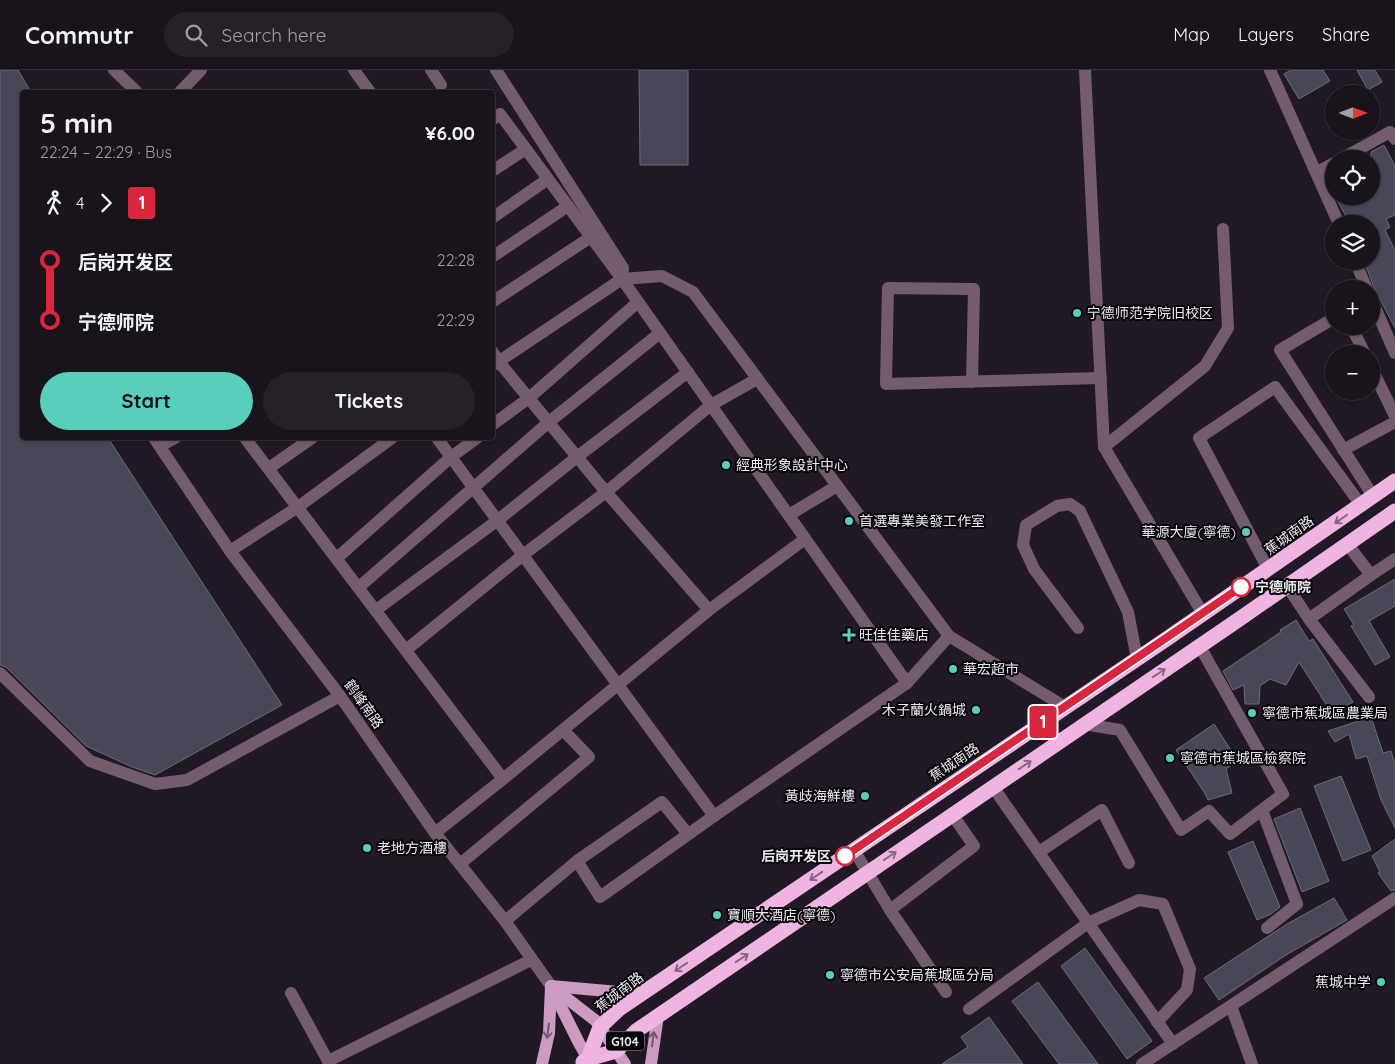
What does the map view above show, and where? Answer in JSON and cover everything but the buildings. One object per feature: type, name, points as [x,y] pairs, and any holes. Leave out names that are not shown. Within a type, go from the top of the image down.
[{"type":"highway","name":"蕉城南路","points":[[587,1062],[600,1027],[619,1009],[1204,614],[1395,481]]},
{"type":"highway","name":"G104","points":[[587,1062],[616,1051],[636,1031],[658,1015],[1348,545],[1395,511]]},
{"type":"main road","points":[[550,986],[641,994]]},
{"type":"main road","points":[[550,986],[596,1021],[625,1064]]},
{"type":"main road","points":[[550,986],[587,1062]]},
{"type":"main road","points":[[542,1064],[549,1033],[550,986]]},
{"type":"main road","points":[[651,1064],[658,1015]]},
{"type":"street","points":[[114,70],[135,90]]},
{"type":"street","points":[[182,90],[201,70]]},
{"type":"street","points":[[354,70],[369,90]]},
{"type":"street","points":[[431,70],[441,85]]},
{"type":"street","points":[[496,70],[623,268],[622,279]]},
{"type":"street","points":[[1085,70],[1104,447],[1204,614]]},
{"type":"street","points":[[1270,70],[1335,215]]},
{"type":"street","points":[[495,118],[500,114],[622,279],[907,683]]},
{"type":"street","points":[[1358,150],[1390,132],[1395,139]]},
{"type":"street","points":[[495,169],[526,149]]},
{"type":"street","points":[[1317,172],[1325,168]]},
{"type":"street","points":[[495,216],[548,179]]},
{"type":"street","points":[[495,255],[568,206]]},
{"type":"street","points":[[1104,447],[1206,366],[1228,328],[1223,229]]},
{"type":"street","points":[[495,300],[591,237]]},
{"type":"street","points":[[709,610],[606,492],[529,398],[495,360],[622,279],[662,276],[692,292],[949,636],[1066,707]]},
{"type":"street","points":[[972,382],[974,289],[888,288],[886,384],[972,382],[1101,378]]},
{"type":"street","points":[[495,423],[529,398],[638,302]]},
{"type":"street","points":[[1380,319],[1395,353]]},
{"type":"street","points":[[1325,323],[1280,350],[1343,450],[1367,501]]},
{"type":"street","points":[[359,588],[549,422],[660,334]]},
{"type":"street","points":[[376,610],[498,520],[577,456],[688,372]]},
{"type":"street","points":[[406,650],[523,555],[606,492],[711,405],[757,379]]},
{"type":"street","points":[[1380,385],[1395,416]]},
{"type":"street","points":[[1268,569],[1199,438],[1275,387],[1367,501]]},
{"type":"street","points":[[1343,450],[1395,422]]},
{"type":"street","points":[[248,440],[504,779]]},
{"type":"street","points":[[269,468],[309,440]]},
{"type":"street","points":[[230,551],[298,507],[389,440]]},
{"type":"street","points":[[438,440],[714,816]]},
{"type":"street","points":[[337,558],[451,457],[474,440]]},
{"type":"street","name":"鹤峰南路","points":[[157,442],[230,551],[340,696],[435,833],[505,921],[530,960],[550,986]]},
{"type":"street","points":[[788,516],[837,486]]},
{"type":"street","points":[[1078,628],[1034,570],[1023,545],[1026,525],[1057,506],[1070,504],[1080,510],[1128,612],[1138,658]]},
{"type":"street","points":[[435,833],[504,779],[709,610],[806,539]]},
{"type":"street","points":[[1348,545],[1371,575]]},
{"type":"street","points":[[1309,619],[1395,559]]},
{"type":"street","points":[[1287,586],[1309,619],[1369,697]]},
{"type":"street","points":[[577,861],[600,898],[688,834],[907,683],[949,636]]},
{"type":"street","points":[[1084,724],[1120,730],[1181,830],[1209,811],[1230,834],[1283,794],[1199,646]]},
{"type":"street","points":[[0,673],[90,761],[155,784],[187,780],[340,696]]},
{"type":"street","points":[[460,864],[589,757],[563,730]]},
{"type":"street","points":[[993,786],[1173,1044]]},
{"type":"street","points":[[505,921],[577,861],[662,802],[688,834]]},
{"type":"street","points":[[1039,852],[1102,810],[1129,864]]},
{"type":"street","points":[[1262,810],[1297,904],[1267,928]]},
{"type":"street","points":[[890,910],[974,846],[952,814]]},
{"type":"street","points":[[854,850],[890,910],[946,992]]},
{"type":"street","points":[[1142,1064],[1395,898]]},
{"type":"street","points":[[969,1010],[1088,923],[1138,900],[1163,904],[1190,969],[1187,990],[1157,1022]]},
{"type":"street","points":[[291,993],[329,1062],[530,960]]},
{"type":"street","points":[[1230,1006],[1252,1064]]},
{"type":"bus line","name":"1","points":[[845,856],[1241,587]]},
{"type":"place","name":"宁德师范学院旧校区","points":[[1077,313]]},
{"type":"place","name":"經典形象設計中心","points":[[726,465]]},
{"type":"place","name":"首選專業美發工作室","points":[[849,521]]},
{"type":"place","name":"華源大廈(寧德)","points":[[1246,532]]},
{"type":"place","name":"宁德师院","points":[[1241,587]]},
{"type":"place","name":"旺佳佳藥店","points":[[849,635]]},
{"type":"place","name":"華宏超市","points":[[953,669]]},
{"type":"place","name":"木子蘭火鍋城","points":[[976,710]]},
{"type":"place","name":"寧德市蕉城區農業局","points":[[1252,713]]},
{"type":"place","name":"寧德市蕉城區檢察院","points":[[1170,758]]},
{"type":"place","name":"黃歧海鮮樓","points":[[865,796]]},
{"type":"place","name":"老地方酒樓","points":[[367,848]]},
{"type":"place","name":"后岗开发区","points":[[845,856]]},
{"type":"place","name":"寶順大酒店(寧德)","points":[[717,915]]},
{"type":"place","name":"寧德市公安局蕉城區分局","points":[[830,975]]},
{"type":"place","name":"蕉城中学","points":[[1381,982]]}]
